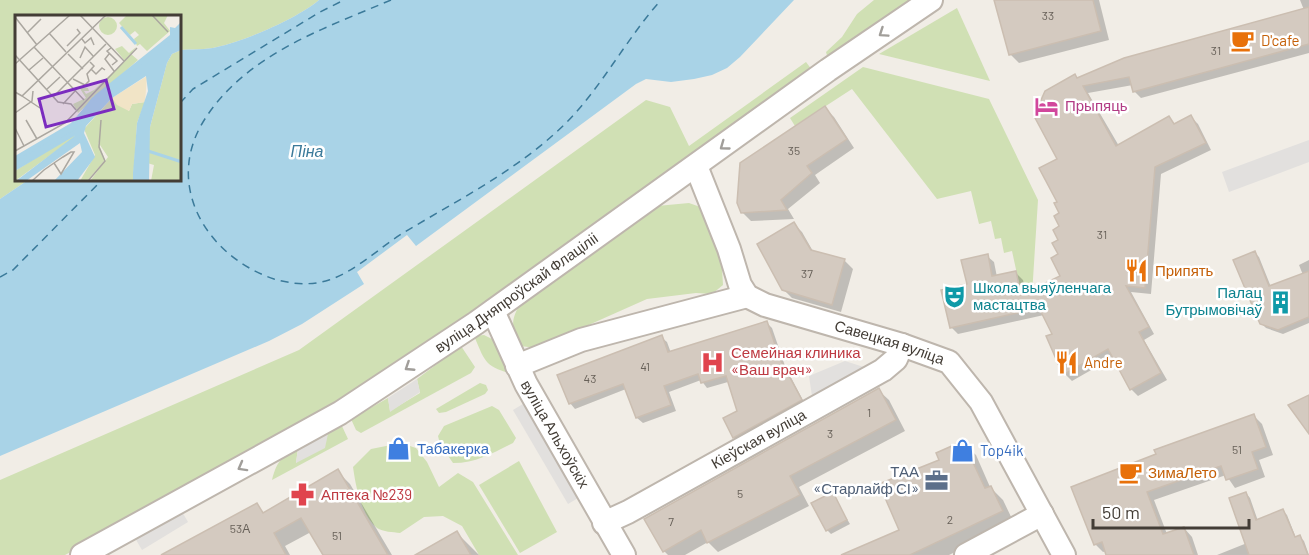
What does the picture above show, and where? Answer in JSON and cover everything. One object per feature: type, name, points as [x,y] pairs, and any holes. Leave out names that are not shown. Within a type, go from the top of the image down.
[{"type":"street","name":"вуліца Дняпроўскай Флаціліі","points":[[82,555],[340,412],[493,311],[828,70],[931,0]]},
{"type":"street","points":[[518,366],[581,340],[747,297],[740,285],[729,249],[696,166]]},
{"type":"street","name":"Савецкая вуліца","points":[[747,297],[765,305],[902,345],[949,362],[981,402],[1064,555]]},
{"type":"street","name":"вуліца Альхоўскіх","points":[[493,311],[526,384],[624,555]]},
{"type":"street","name":"Кіеўская вуліца","points":[[604,523],[628,512],[883,370],[896,359],[902,345]]},
{"type":"street","points":[[966,555],[1042,514]]},
{"type":"green space","points":[[0,0],[319,0],[298,14],[256,34],[229,44],[204,49],[182,50],[182,15],[15,15],[15,182],[25,182],[0,199]]},
{"type":"green space","points":[[874,0],[910,0],[828,59],[826,52],[842,37],[857,14]]},
{"type":"green space","points":[[957,8],[990,81],[879,54]]},
{"type":"green space","points":[[806,62],[812,70],[339,407],[65,555],[0,555],[0,480],[299,350],[646,100],[670,107],[689,146]]},
{"type":"green space","points":[[863,67],[989,99],[1038,200],[1031,311],[1025,311],[1012,251],[1004,253],[1001,238],[995,239],[991,221],[979,224],[971,191],[937,199],[852,89],[795,126],[790,118]]},
{"type":"green space","points":[[689,203],[706,209],[722,268],[723,285],[712,294],[696,293],[647,299],[537,348],[520,346],[513,323],[522,300],[657,206]]},
{"type":"green space","points":[[484,335],[494,340],[512,374],[496,368],[487,361],[474,336]]},
{"type":"green space","points":[[461,346],[475,367],[471,373],[361,433],[356,430],[351,419],[388,398],[390,411],[420,393],[417,379]]},
{"type":"green space","points":[[480,383],[486,385],[488,390],[485,394],[446,412],[439,413],[436,409]]},
{"type":"green space","points":[[492,406],[499,410],[516,438],[513,443],[477,459],[453,463],[440,444],[438,436],[444,426]]},
{"type":"green space","points":[[341,424],[348,439],[272,480],[278,464],[284,457],[298,448],[296,463],[329,429]]},
{"type":"green space","points":[[401,443],[416,448],[427,462],[439,487],[458,473],[473,482],[518,555],[479,555],[462,526],[443,516],[424,517],[400,533],[377,528],[363,508],[353,467],[371,449]]},
{"type":"green space","points":[[519,461],[557,532],[520,553],[479,485]]},
{"type":"shaded area","points":[[1309,140],[1309,162],[1229,192],[1222,172]]},
{"type":"shaded area","points":[[845,361],[870,369],[812,396],[809,376]]},
{"type":"shaded area","points":[[417,379],[420,392],[390,412],[388,398]]},
{"type":"shaded area","points":[[523,404],[578,498],[568,504],[513,410]]},
{"type":"shaded area","points":[[329,429],[325,448],[296,463],[298,448]]},
{"type":"shaded area","points":[[181,510],[188,522],[142,550],[135,538]]},
{"type":"water","name":"Піна","points":[[319,0],[794,0],[727,68],[712,75],[694,79],[671,82],[646,79],[636,84],[416,246],[407,235],[357,272],[364,284],[302,324],[269,341],[0,456],[0,199],[25,182],[182,182],[182,50],[213,48],[242,40],[271,28]]},
{"type":"building","points":[[994,0],[1093,0],[1101,31],[1009,55]]},
{"type":"building","points":[[1309,7],[1309,44],[1133,92],[1129,77],[1083,86],[1116,146],[1169,116],[1174,124],[1191,115],[1206,143],[1155,167],[1145,288],[1126,286],[1149,327],[1139,332],[1161,373],[1130,390],[1108,349],[1063,375],[1046,336],[1052,334],[1039,308],[950,328],[941,290],[967,284],[961,260],[988,254],[992,276],[1016,271],[1021,295],[1060,276],[1051,258],[1058,254],[1052,243],[1058,240],[1053,230],[1059,226],[1054,216],[1059,213],[1054,203],[1057,202],[1039,168],[1057,159],[1034,116],[1045,91],[1075,74],[1077,78],[1124,58]]},
{"type":"building","points":[[825,106],[847,139],[807,166],[812,173],[781,200],[787,210],[741,213],[737,203],[740,163]]},
{"type":"building","points":[[794,222],[811,250],[845,259],[832,305],[782,290],[757,244]]},
{"type":"building","name":"Палац Бутрымовічаў","points":[[1255,251],[1269,286],[1309,271],[1309,317],[1278,330],[1260,324],[1233,260]]},
{"type":"building","points":[[767,321],[780,359],[802,400],[733,438],[723,418],[737,411],[726,376],[701,383],[698,374],[664,386],[671,405],[636,418],[623,384],[569,404],[557,375],[662,335],[668,352]]},
{"type":"building","points":[[879,388],[896,420],[790,476],[800,495],[707,543],[701,530],[663,552],[644,519]]},
{"type":"building","points":[[1309,395],[1309,434],[1288,405]]},
{"type":"building","points":[[1254,414],[1266,447],[1252,452],[1258,469],[1226,480],[1221,466],[1147,492],[1163,534],[1184,527],[1194,555],[1106,555],[1102,542],[1094,545],[1071,487],[1156,454],[1154,450]]},
{"type":"building","points":[[963,441],[985,488],[991,486],[1003,511],[910,555],[841,555],[899,530],[879,484],[939,460],[936,453]]},
{"type":"building","points":[[338,469],[388,555],[323,555],[301,518],[274,533],[286,555],[161,555],[257,503],[263,513]]},
{"type":"building","points":[[833,492],[847,520],[826,531],[811,503]]},
{"type":"building","points":[[1246,492],[1256,520],[1283,509],[1295,537],[1300,535],[1308,555],[1249,555],[1229,498]]},
{"type":"building","points":[[457,531],[471,555],[415,555]]},
{"type":"ferry route","points":[[182,101],[193,89],[320,12],[344,0]]},
{"type":"ferry route","points":[[391,0],[312,34],[263,62],[240,79],[220,99],[203,122],[192,147],[188,171],[191,194],[199,217],[212,237],[250,269],[274,279],[301,284],[329,280],[349,271],[403,233],[508,170],[547,141],[578,110],[661,0]]},
{"type":"ferry route","points":[[0,277],[13,270],[100,182]]},
{"type":"place","name":"D'cafe","points":[[1243,41]]},
{"type":"place","name":"Прыпяць","points":[[1047,106]]},
{"type":"place","name":"Припять","points":[[1137,271]]},
{"type":"place","name":"Школа выяўленчага мастацтва","points":[[955,297]]},
{"type":"place","name":"Палац Бутрымовічаў","points":[[1280,302]]},
{"type":"place","name":"Семейная клиника «Ваш врач»","points":[[713,362]]},
{"type":"place","name":"Andre","points":[[1066,363]]},
{"type":"place","name":"Табакерка","points":[[399,449]]},
{"type":"place","name":"Top4ik","points":[[962,451]]},
{"type":"place","name":"ЗимаЛето","points":[[1130,473]]},
{"type":"place","name":"ТАА «Старлайф СІ»","points":[[937,481]]},
{"type":"place","name":"Аптека №239","points":[[303,495]]}]
